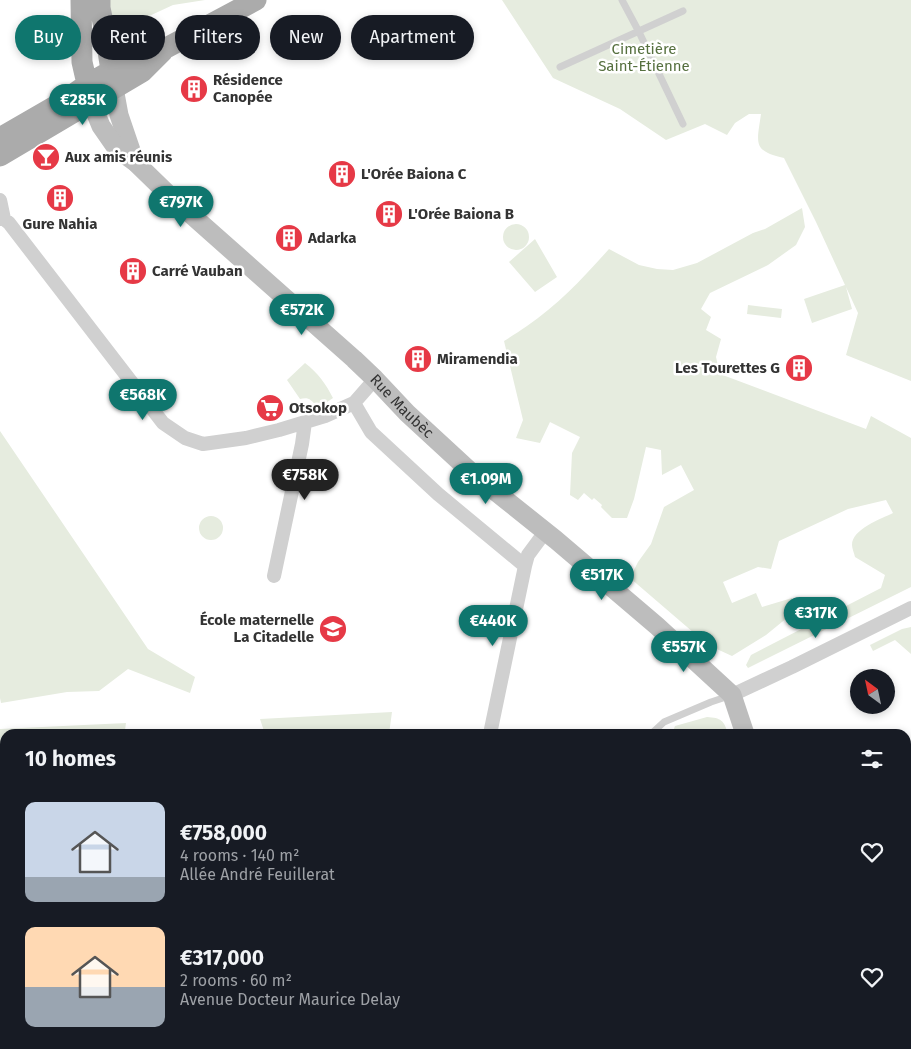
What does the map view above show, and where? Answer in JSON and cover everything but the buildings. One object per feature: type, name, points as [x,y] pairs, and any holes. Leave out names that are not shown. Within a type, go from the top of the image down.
[{"type":"main road","points":[[82,0],[82,62],[89,93]]},
{"type":"main road","points":[[100,0],[113,79]]},
{"type":"main road","points":[[0,157],[89,93],[113,79],[142,72],[168,47],[256,0]]},
{"type":"main road","name":"Rue Maubèc","points":[[113,79],[119,115],[135,162]]},
{"type":"main road","points":[[0,138],[62,102],[89,93]]},
{"type":"main road","name":"Rue Maubèc","points":[[89,93],[101,126],[117,149],[135,162],[169,195],[375,379],[407,414],[471,472],[568,550],[657,626],[732,695],[743,729]]},
{"type":"street","points":[[0,200],[2,219],[15,230],[152,409],[163,422],[185,438],[202,444],[225,442],[305,422],[354,403],[375,379]]},
{"type":"street","points":[[354,403],[371,432],[444,498],[525,566]]},
{"type":"street","points":[[274,576],[305,422]]},
{"type":"street","points":[[491,729],[525,566],[528,556],[545,532]]},
{"type":"street","points":[[732,695],[911,608]]},
{"type":"lane","points":[[622,0],[683,124]]},
{"type":"lane","points":[[560,66],[683,11]]},
{"type":"lane","points":[[657,729],[664,722],[710,702],[732,695]]},
{"type":"green space","points":[[106,0],[205,0],[173,5],[151,15],[112,15]]},
{"type":"green space","name":"Cimetière Saint-Étienne","points":[[502,0],[911,0],[911,381],[846,355],[858,313],[846,287],[852,309],[812,323],[804,299],[845,285],[784,158],[766,152],[759,144],[758,132],[761,114],[749,114],[735,123],[727,135],[705,124],[666,140],[620,109],[553,78]]},
{"type":"green space","points":[[802,208],[805,227],[796,245],[768,265],[710,293],[701,309],[711,317],[706,330],[721,339],[716,357],[720,374],[866,429],[871,416],[911,438],[911,587],[748,668],[746,665],[751,655],[881,588],[885,575],[855,557],[852,545],[853,539],[862,529],[893,513],[886,500],[848,509],[779,541],[771,569],[758,567],[723,582],[732,603],[756,593],[762,607],[792,598],[793,613],[766,635],[732,656],[708,645],[630,578],[638,562],[651,544],[664,507],[694,490],[681,465],[662,475],[661,450],[646,447],[634,499],[627,518],[612,518],[601,507],[602,505],[584,493],[578,500],[570,495],[572,453],[580,437],[550,422],[540,443],[516,438],[523,420],[504,341],[522,330],[560,300],[609,249],[639,265],[673,270],[697,263]]},
{"type":"green space","points":[[516,224],[525,228],[529,237],[525,246],[516,250],[507,246],[503,237],[507,228]]},
{"type":"green space","points":[[535,239],[557,277],[535,292],[509,262]]},
{"type":"green space","points":[[748,305],[782,309],[781,318],[747,314]]},
{"type":"green space","points":[[305,363],[321,379],[333,398],[324,404],[316,406],[309,399],[300,399],[287,380]]},
{"type":"green space","points":[[0,431],[148,649],[195,677],[190,693],[128,669],[99,691],[67,692],[1,703]]},
{"type":"green space","points":[[211,516],[220,519],[223,528],[220,537],[211,540],[202,537],[199,528],[202,519]]},
{"type":"green space","points":[[911,627],[911,654],[895,640],[873,651],[870,645],[902,629]]},
{"type":"green space","points":[[392,712],[390,729],[263,729],[260,719]]},
{"type":"green space","points":[[707,717],[716,718],[721,721],[726,729],[674,729],[675,726]]},
{"type":"green space","points":[[126,723],[125,729],[0,729]]},
{"type":"place","name":"Résidence Canopée","points":[[194,89]]},
{"type":"place","name":"Aux amis réunis","points":[[46,157]]},
{"type":"place","name":"L'Orée Baiona C","points":[[342,174]]},
{"type":"place","name":"Gure Nahia","points":[[60,198]]},
{"type":"place","name":"L'Orée Baiona B","points":[[389,214]]},
{"type":"place","name":"Adarka","points":[[289,238]]},
{"type":"place","name":"Carré Vauban","points":[[133,271]]},
{"type":"place","name":"Miramendia","points":[[418,359]]},
{"type":"place","name":"Les Tourettes G","points":[[799,368]]},
{"type":"place","name":"Otsokop","points":[[270,408]]},
{"type":"place","name":"École maternelle La Citadelle","points":[[333,629]]}]
